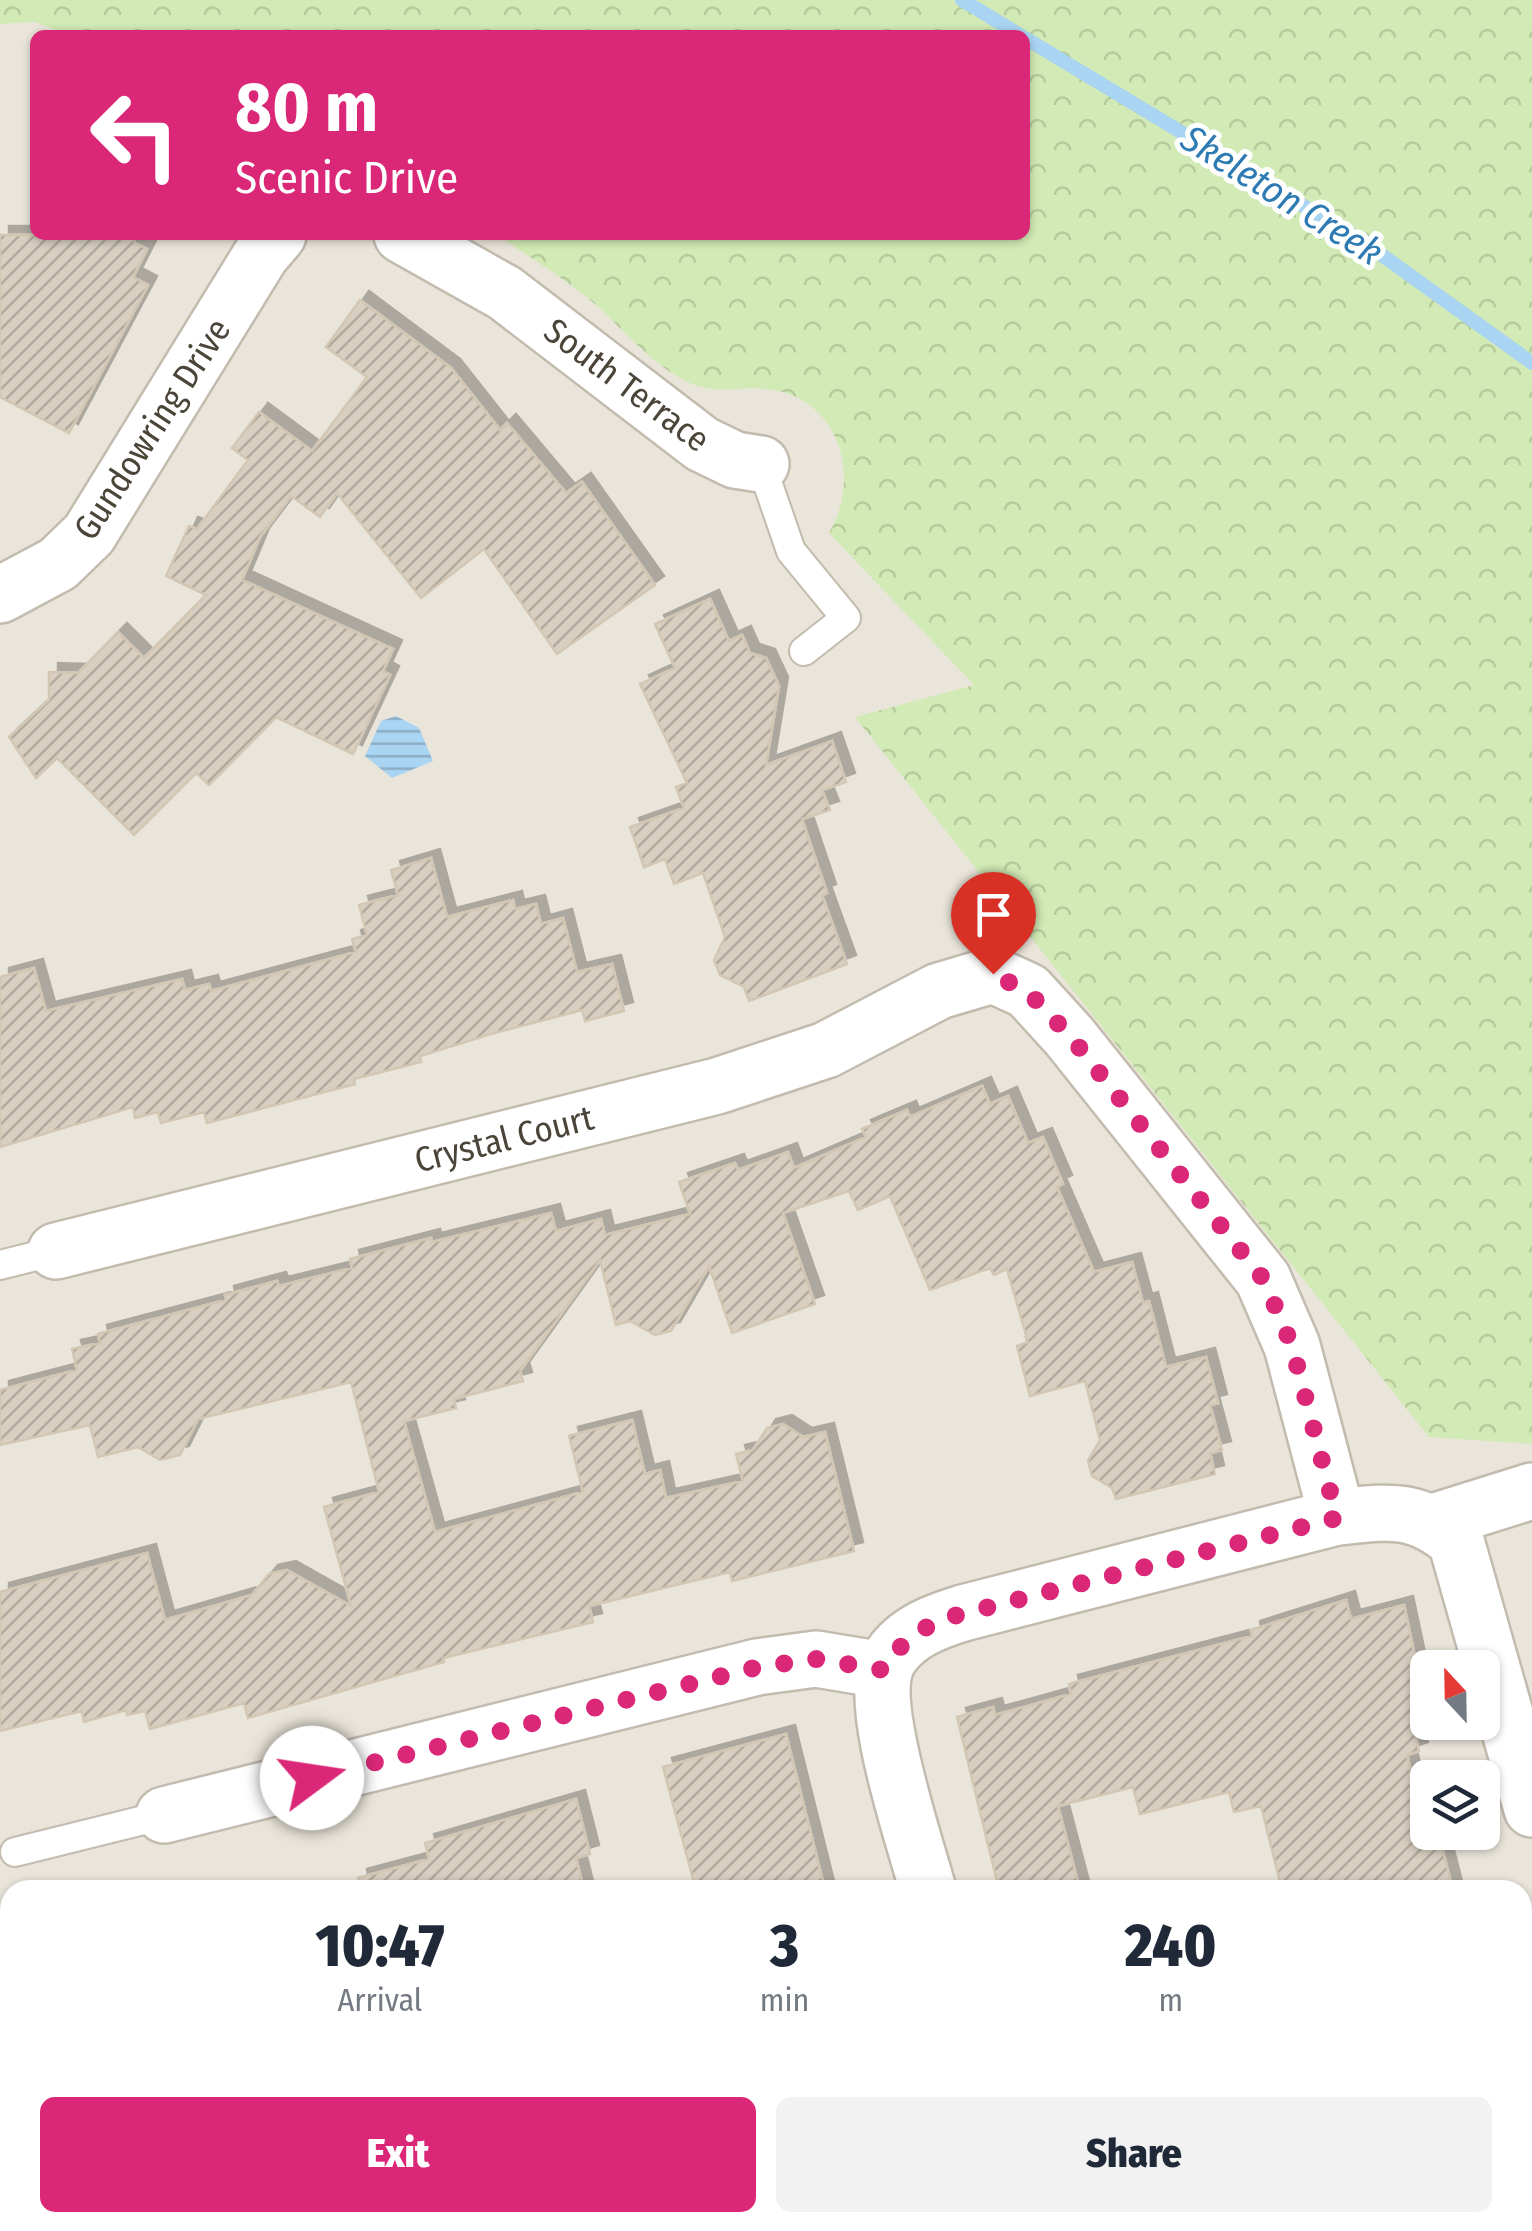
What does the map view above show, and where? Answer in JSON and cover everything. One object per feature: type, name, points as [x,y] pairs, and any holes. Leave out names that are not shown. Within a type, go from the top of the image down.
[{"type":"street","name":"Gundowring Drive","points":[[0,595],[58,564],[90,534],[274,240]]},
{"type":"street","name":"South Terrace","points":[[411,240],[505,293],[702,444],[735,460],[761,464]]},
{"type":"street","name":"Crystal Court","points":[[56,1251],[717,1086],[826,1050],[950,986],[993,974],[1028,992],[1070,1036],[1264,1280],[1292,1346],[1337,1518]]},
{"type":"street","points":[[1434,1522],[1532,1492]]},
{"type":"street","points":[[925,1880],[880,1704],[884,1670],[905,1641],[938,1620],[1337,1518],[1398,1511],[1434,1522],[1456,1541],[1532,1810]]},
{"type":"street","points":[[164,1815],[758,1667],[816,1659],[884,1670]]},
{"type":"lane","name":"South Terrace","points":[[761,464],[791,552],[846,618],[804,651]]},
{"type":"lane","name":"Crystal Court","points":[[0,1265],[56,1251]]},
{"type":"lane","points":[[14,1852],[164,1815]]},
{"type":"shaded area","points":[[0,0],[1532,0],[1532,1880],[0,1880]]},
{"type":"green space","points":[[0,0],[1532,0],[1532,1444],[1429,1437],[855,717],[974,685],[829,533],[844,487],[837,442],[826,422],[811,406],[790,395],[765,389],[709,389],[677,376],[584,295],[504,240],[1030,240],[1030,30],[56,30],[35,22],[0,24]]},
{"type":"water","points":[[396,716],[419,728],[433,761],[392,778],[365,756],[381,721]]},
{"type":"building","points":[[0,235],[30,235],[30,240],[134,240],[147,249],[133,277],[148,285],[69,433],[0,397]]},
{"type":"building","points":[[360,300],[451,368],[500,430],[507,423],[566,493],[582,482],[655,585],[557,654],[484,549],[421,598],[337,493],[320,517],[291,496],[260,537],[242,580],[393,649],[383,671],[390,675],[353,754],[276,717],[209,785],[196,773],[134,835],[57,758],[36,778],[9,737],[49,700],[49,672],[78,673],[118,632],[144,658],[206,595],[166,576],[189,526],[197,529],[248,460],[232,448],[259,412],[312,451],[367,377],[326,347]]},
{"type":"building","points":[[710,599],[729,641],[742,635],[750,653],[766,658],[779,686],[766,765],[832,741],[846,782],[822,790],[830,810],[802,819],[827,893],[822,895],[847,964],[749,1001],[744,987],[720,975],[714,960],[725,937],[703,873],[674,884],[665,859],[644,867],[630,827],[684,808],[676,787],[687,783],[640,684],[675,668],[655,624]]},
{"type":"building","points":[[431,858],[447,917],[513,900],[515,909],[536,904],[541,924],[563,918],[577,972],[612,964],[624,1011],[585,1021],[582,1010],[491,1034],[420,1056],[421,1062],[354,1079],[355,1084],[207,1123],[204,1112],[161,1123],[158,1112],[135,1118],[133,1107],[0,1147],[0,977],[34,968],[46,1011],[182,979],[185,990],[209,984],[211,991],[356,952],[352,939],[367,935],[359,905],[398,895],[391,870]]},
{"type":"building","points":[[982,1086],[990,1104],[1008,1096],[1028,1143],[1043,1137],[1063,1184],[1057,1187],[1094,1272],[1132,1262],[1143,1303],[1149,1301],[1166,1367],[1206,1357],[1218,1403],[1210,1405],[1222,1450],[1210,1453],[1215,1474],[1116,1499],[1112,1488],[1092,1476],[1088,1461],[1100,1440],[1085,1381],[1030,1396],[1017,1346],[1028,1342],[1007,1269],[994,1275],[990,1268],[930,1290],[890,1196],[858,1210],[849,1191],[783,1213],[815,1304],[732,1333],[709,1266],[671,1331],[655,1335],[630,1321],[616,1325],[600,1260],[520,1371],[523,1381],[454,1399],[456,1408],[404,1421],[435,1532],[583,1492],[569,1436],[632,1420],[645,1474],[660,1470],[666,1498],[743,1481],[736,1454],[753,1450],[767,1428],[783,1424],[803,1437],[825,1432],[854,1551],[732,1581],[730,1572],[589,1606],[593,1622],[443,1658],[444,1662],[248,1718],[244,1703],[150,1729],[145,1711],[127,1715],[126,1710],[84,1722],[82,1711],[0,1731],[0,1592],[147,1553],[165,1620],[252,1595],[269,1574],[287,1570],[351,1606],[324,1507],[379,1492],[351,1382],[198,1419],[180,1455],[160,1460],[138,1447],[98,1457],[90,1425],[0,1445],[0,1390],[77,1370],[72,1349],[100,1343],[98,1334],[226,1300],[225,1295],[277,1281],[279,1286],[352,1268],[350,1259],[431,1238],[432,1242],[551,1213],[556,1231],[601,1219],[605,1235],[690,1214],[679,1182],[735,1163],[738,1170],[788,1152],[794,1168],[866,1137],[862,1129],[907,1110],[910,1117]]},
{"type":"building","points":[[1346,1600],[1351,1619],[1404,1605],[1414,1650],[1410,1650],[1410,1740],[1416,1740],[1419,1751],[1407,1755],[1410,1850],[1443,1850],[1450,1880],[1280,1880],[1261,1806],[1234,1812],[1229,1792],[1140,1814],[1133,1787],[1058,1806],[1077,1880],[997,1880],[957,1717],[993,1707],[995,1715],[1071,1694],[1069,1684],[1252,1636],[1251,1630]]},
{"type":"building","points":[[786,1734],[822,1880],[693,1880],[663,1767]]},
{"type":"building","points":[[576,1799],[590,1854],[576,1858],[582,1880],[358,1880],[429,1859],[425,1843]]},
{"type":"waterway","name":"Skeleton Creek","points":[[962,0],[1012,30]]},
{"type":"waterway","name":"Skeleton Creek","points":[[1030,41],[1365,243],[1532,363]]},
{"type":"route","points":[[312,1778],[758,1667],[816,1659],[884,1670],[891,1655],[905,1641],[938,1620],[1337,1518],[1292,1346],[1264,1280],[1070,1036],[1028,992],[1012,980],[993,974]]}]
